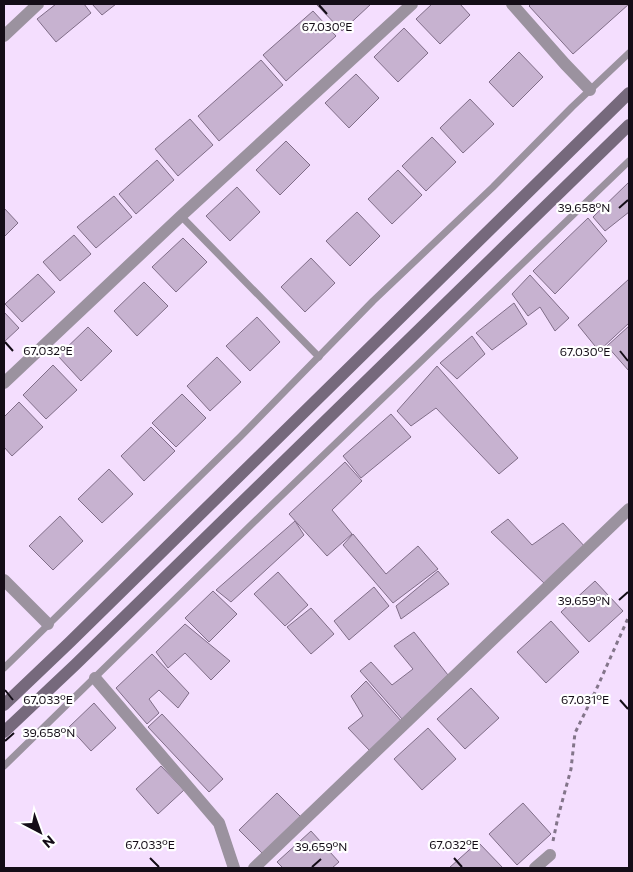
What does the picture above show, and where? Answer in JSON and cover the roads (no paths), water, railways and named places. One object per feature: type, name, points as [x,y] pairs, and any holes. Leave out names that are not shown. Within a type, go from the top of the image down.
[{"type":"main road","points":[[4,705],[629,93]]},
{"type":"main road","points":[[4,732],[83,658],[629,125]]},
{"type":"street","points":[[4,36],[38,4]]},
{"type":"street","points":[[4,383],[181,216],[412,4]]},
{"type":"street","points":[[512,4],[590,90]]},
{"type":"street","points":[[254,868],[629,510]]},
{"type":"street","points":[[4,580],[48,624]]},
{"type":"street","points":[[94,678],[219,823],[234,868]]},
{"type":"street","points":[[535,868],[550,854]]},
{"type":"lane","points":[[4,668],[240,437],[373,301],[493,187],[629,53]]},
{"type":"lane","points":[[4,766],[629,162]]},
{"type":"lane","points":[[181,216],[319,357]]}]
